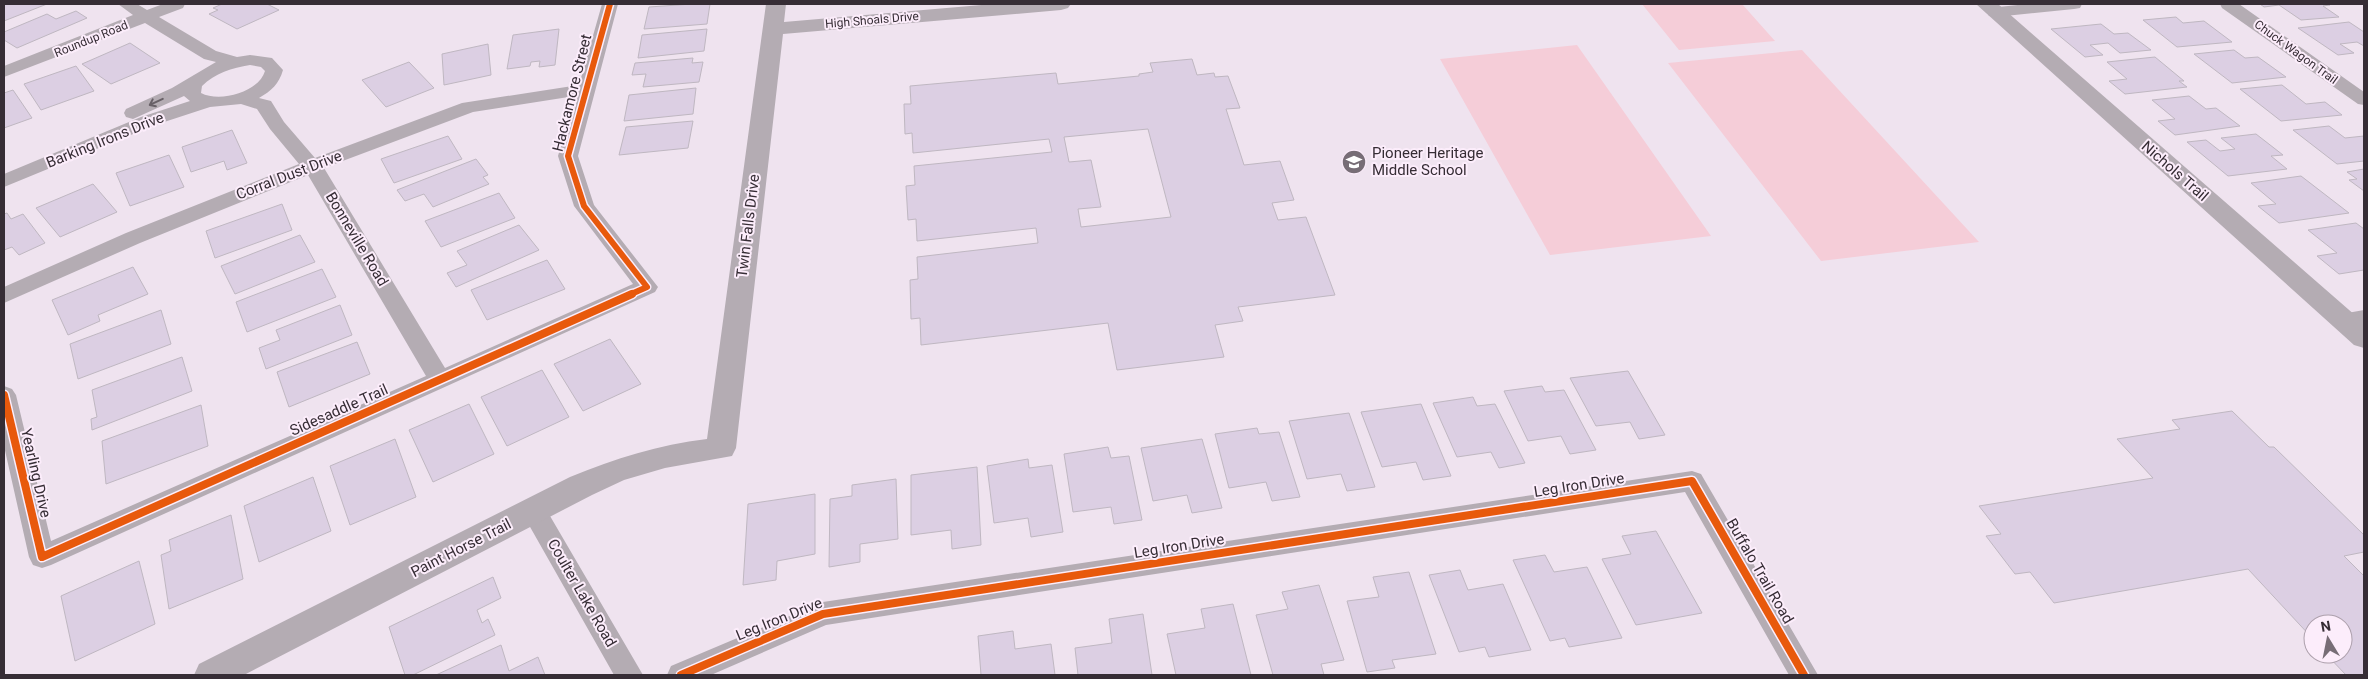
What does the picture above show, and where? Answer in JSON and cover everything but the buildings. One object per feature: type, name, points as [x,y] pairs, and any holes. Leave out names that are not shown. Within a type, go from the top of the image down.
[{"type":"street","points":[[126,4],[148,16],[206,68],[191,89],[192,95],[207,102]]},
{"type":"street","name":"Roundup Road","points":[[4,72],[177,4]]},
{"type":"street","name":"Hackamore Street","points":[[610,4],[568,156],[584,206],[647,287]]},
{"type":"street","name":"Twin Falls Drive","points":[[721,448],[776,4]]},
{"type":"street","name":"High Shoals Drive","points":[[773,29],[1061,4]]},
{"type":"street","points":[[1990,8],[2074,4]]},
{"type":"street","name":"Chuck Wagon Trail","points":[[2228,4],[2364,100]]},
{"type":"street","name":"Nichols Trail","points":[[1990,8],[2354,319],[2364,338]]},
{"type":"street","name":"Barking Irons Drive","points":[[4,165],[135,112],[178,92],[206,68],[237,62],[258,61],[270,64],[274,72],[266,85]]},
{"type":"street","points":[[240,98],[266,85]]},
{"type":"street","points":[[240,98],[264,105],[266,85]]},
{"type":"street","name":"Corral Dust Drive","points":[[4,296],[133,238],[312,166],[469,107],[585,89]]},
{"type":"street","name":"Barking Irons Drive","points":[[4,181],[148,121],[207,102],[240,98]]},
{"type":"street","name":"Bonneville Road","points":[[264,105],[277,125],[312,166],[440,379]]},
{"type":"street","name":"Sidesaddle Trail","points":[[42,557],[647,287]]},
{"type":"street","name":"Yearling Drive","points":[[4,395],[42,557]]},
{"type":"street","name":"Paint Horse Trail","points":[[211,675],[615,471],[666,456],[721,448]]},
{"type":"street","name":"Leg Iron Drive","points":[[681,675],[823,614],[1692,481]]},
{"type":"street","name":"Buffalo Trail Road","points":[[1692,481],[1804,675]]},
{"type":"street","name":"Coulter Lake Road","points":[[534,511],[629,675]]},
{"type":"shaded area","points":[[1642,4],[1742,4],[1775,41],[1679,50]]},
{"type":"shaded area","points":[[1577,45],[1711,236],[1550,255],[1440,59]]},
{"type":"shaded area","points":[[1802,50],[1979,242],[1821,261],[1668,63]]},
{"type":"cycle path","points":[[4,395],[42,557],[647,287],[584,206],[568,156],[610,4]]},
{"type":"cycle path","points":[[681,675],[823,614],[1692,481],[1804,675]]},
{"type":"place","name":"Pioneer Heritage Middle School","points":[[1354,162]]}]
